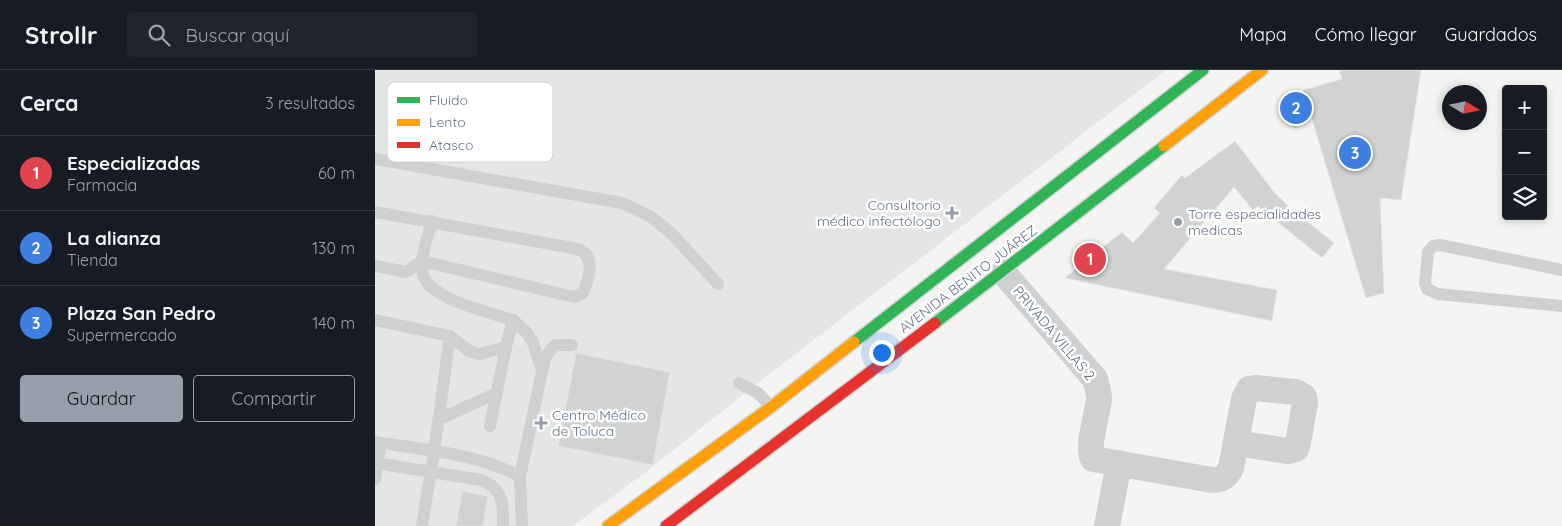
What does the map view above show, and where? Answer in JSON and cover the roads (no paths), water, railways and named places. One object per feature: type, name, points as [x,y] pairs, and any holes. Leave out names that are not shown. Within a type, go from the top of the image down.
[{"type":"main road","name":"AVENIDA BENITO JUÁREZ","points":[[608,526],[771,407],[1203,70]]},
{"type":"main road","name":"AVENIDA BENITO JUÁREZ","points":[[666,526],[1003,272],[1262,70]]},
{"type":"street","name":"PRIVADA VILLAS 2","points":[[1003,272],[1095,379],[1099,400],[1091,455],[1097,460],[1220,480],[1226,476],[1231,468],[1237,443]]},
{"type":"street","points":[[1107,526],[1119,463]]},
{"type":"lane","points":[[392,162],[622,203],[650,216],[671,233],[718,284]]},
{"type":"lane","points":[[375,212],[584,251],[588,255],[590,262],[583,293],[574,297],[422,261],[406,272],[375,266]]},
{"type":"lane","points":[[431,221],[422,261],[423,276],[435,292],[513,320],[528,334],[542,370]]},
{"type":"lane","points":[[1562,270],[1440,245],[1433,246],[1428,252],[1425,282],[1427,289],[1438,294],[1562,306]]},
{"type":"lane","points":[[375,320],[450,336],[469,351],[479,354],[506,347]]},
{"type":"lane","points":[[490,426],[513,320]]},
{"type":"lane","points":[[422,526],[450,336]]},
{"type":"lane","points":[[522,526],[521,477],[542,370],[547,356],[555,345],[572,344]]},
{"type":"lane","points":[[739,383],[748,386],[771,407]]},
{"type":"lane","points":[[439,420],[497,393]]},
{"type":"lane","points":[[375,479],[378,442],[493,464],[521,477]]},
{"type":"lane","points":[[377,464],[490,483],[497,490],[501,500],[503,526]]},
{"type":"place","name":"La alianza","points":[[1296,108]]},
{"type":"place","name":"Plaza San Pedro","points":[[1355,153]]},
{"type":"place","name":"Consultorio médico infectólogo","points":[[952,213]]},
{"type":"place","name":"Torre especialidades medicas","points":[[1178,222]]},
{"type":"place","name":"Especializadas","points":[[1090,259]]},
{"type":"place","name":"Centro Médico de Toluca","points":[[541,423]]}]
